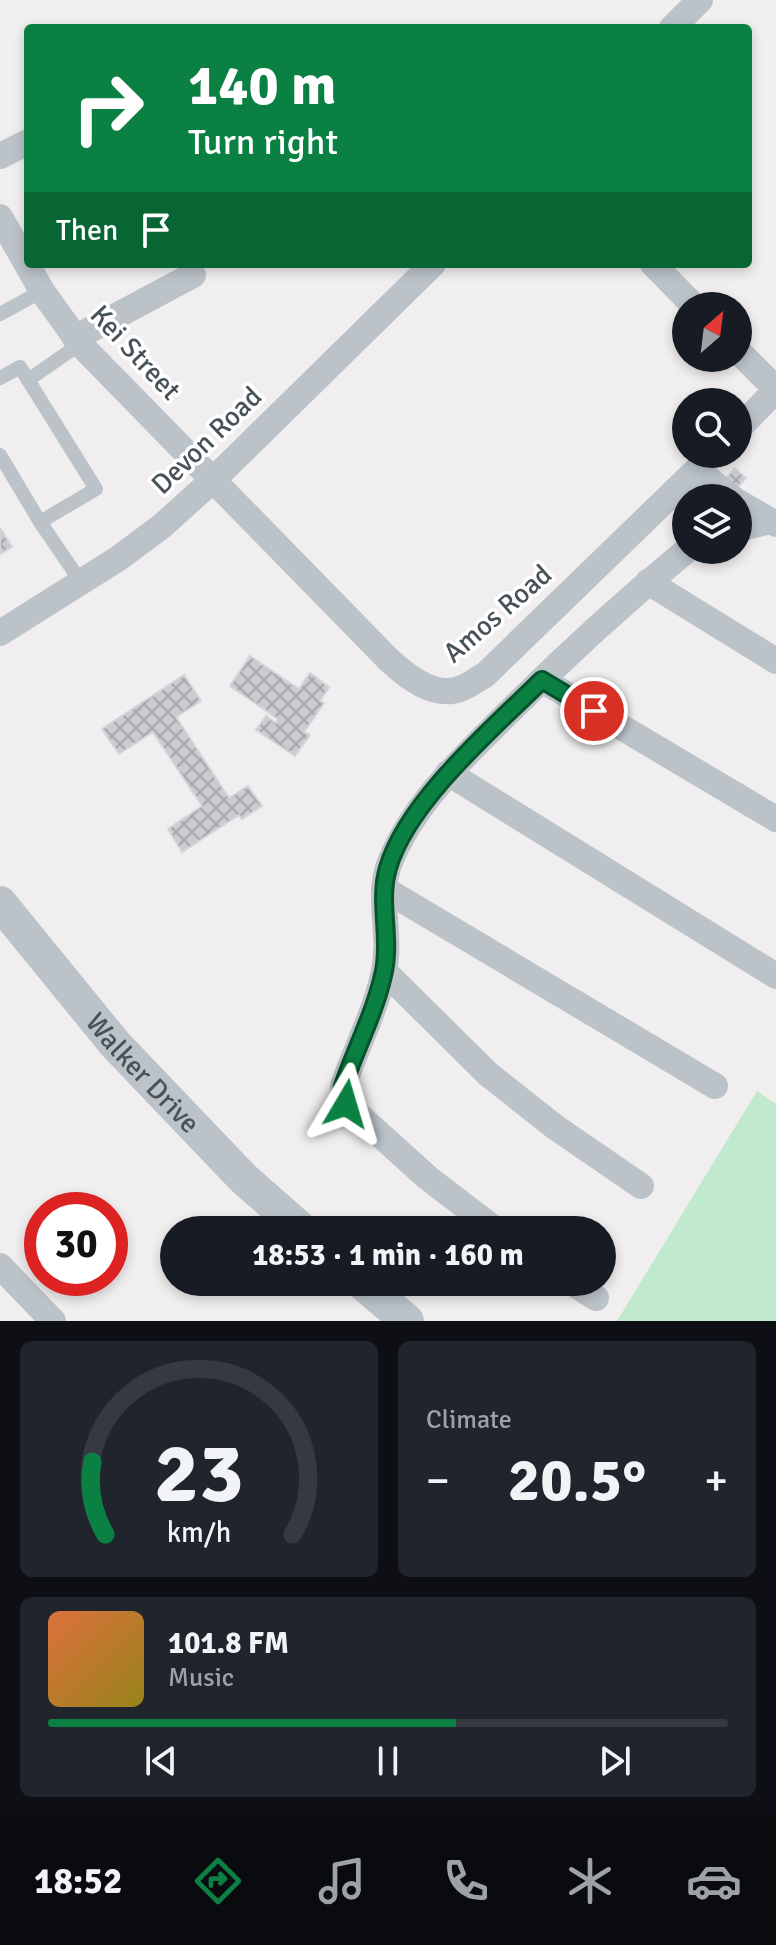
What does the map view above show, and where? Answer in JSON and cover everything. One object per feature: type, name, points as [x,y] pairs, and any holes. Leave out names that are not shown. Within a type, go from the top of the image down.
[{"type":"street","points":[[676,24],[700,0]]},
{"type":"street","points":[[0,156],[24,144]]},
{"type":"street","name":"Kei Street","points":[[0,217],[24,259]]},
{"type":"street","name":"Kei Street","points":[[29,268],[77,341],[214,479]]},
{"type":"street","name":"Devon Road","points":[[0,633],[162,526],[429,268]]},
{"type":"street","points":[[657,268],[680,292]]},
{"type":"street","points":[[77,341],[193,275]]},
{"type":"street","points":[[752,365],[776,390],[752,415]]},
{"type":"street","name":"Amos Road","points":[[214,479],[409,679],[437,690],[459,690],[485,675],[699,468]]},
{"type":"street","points":[[752,510],[773,522]]},
{"type":"street","points":[[752,526],[773,522]]},
{"type":"street","points":[[478,1216],[428,1178],[346,1104],[343,1086],[384,971],[387,935],[384,889],[388,866],[420,808],[448,773],[542,680],[672,562]]},
{"type":"street","points":[[648,582],[776,661]]},
{"type":"street","points":[[542,680],[776,819]]},
{"type":"street","points":[[448,773],[776,976]]},
{"type":"street","points":[[384,889],[715,1086]]},
{"type":"street","name":"Walker Drive","points":[[0,903],[115,1044],[243,1178],[286,1216]]},
{"type":"street","points":[[384,971],[488,1074],[555,1127],[641,1186]]},
{"type":"street","points":[[0,1266],[53,1321]]},
{"type":"street","points":[[378,1296],[407,1321]]},
{"type":"lane","points":[[0,314],[42,291]]},
{"type":"lane","points":[[28,380],[77,341]]},
{"type":"lane","points":[[0,378],[20,367],[96,489],[40,522]]},
{"type":"lane","points":[[0,455],[81,582]]},
{"type":"green space","points":[[757,1091],[776,1104],[776,1321],[617,1321]]},
{"type":"building","points":[[735,468],[746,478],[741,484],[730,484],[725,479]]},
{"type":"building","points":[[0,528],[12,547],[0,554]]},
{"type":"building","points":[[250,656],[299,689],[310,673],[329,687],[320,701],[324,703],[304,732],[310,735],[295,756],[256,730],[266,716],[276,723],[278,719],[230,686]]},
{"type":"building","points":[[184,675],[201,701],[176,717],[229,798],[248,786],[262,806],[242,819],[239,815],[182,852],[168,829],[202,806],[153,732],[119,754],[102,729]]},
{"type":"route","points":[[346,1104],[343,1086],[384,971],[387,935],[384,889],[388,866],[420,808],[448,773],[542,680],[594,711]]}]
